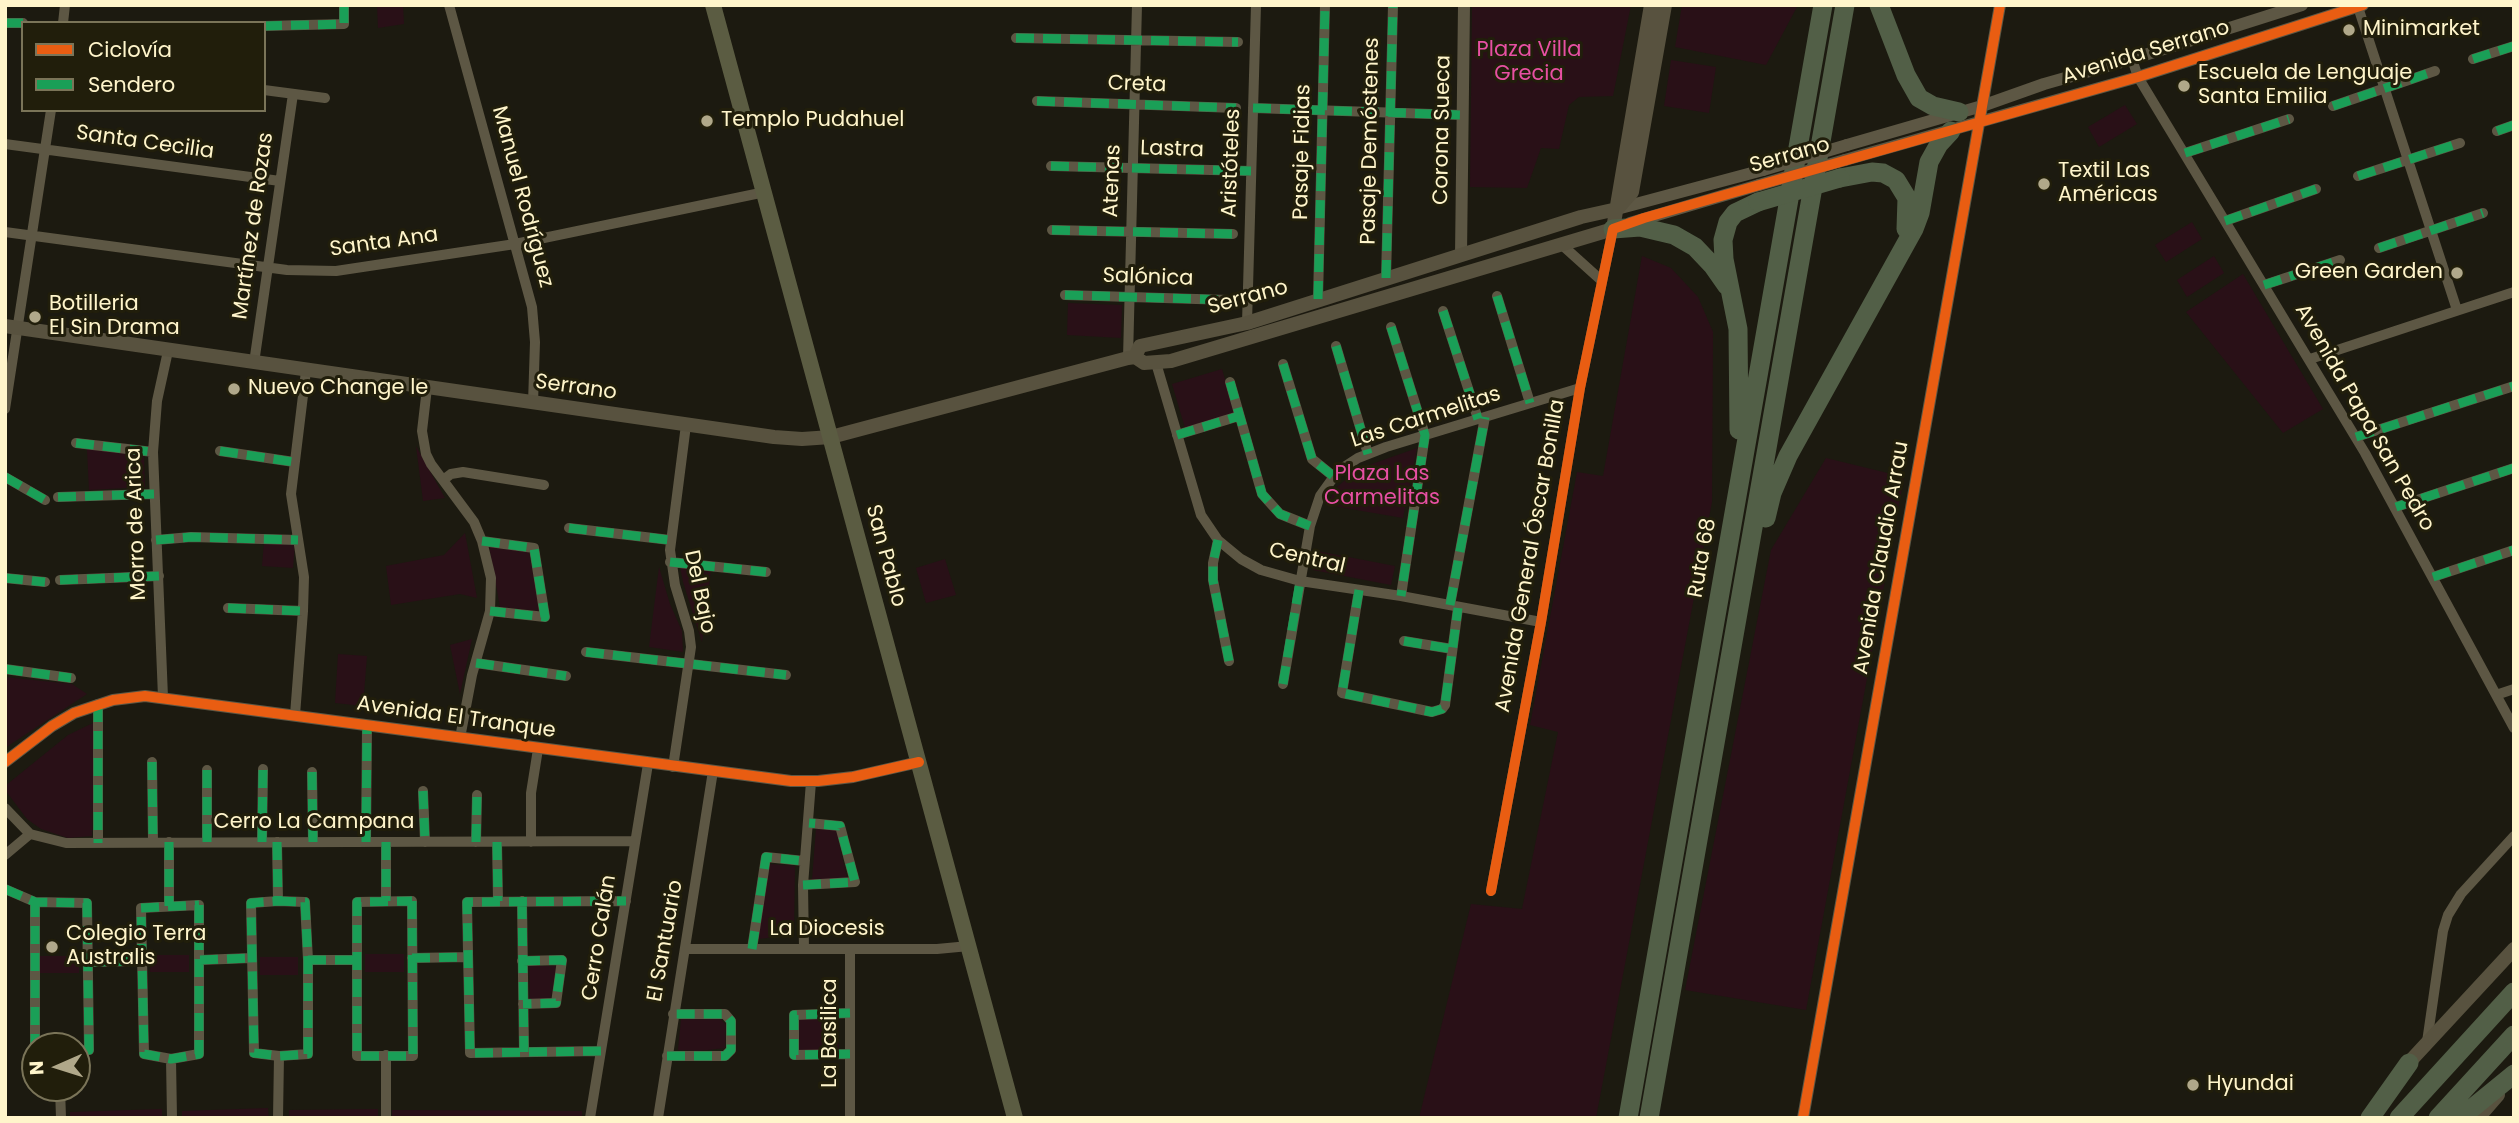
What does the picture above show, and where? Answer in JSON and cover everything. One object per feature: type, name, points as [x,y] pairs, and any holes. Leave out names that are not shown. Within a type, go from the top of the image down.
[{"type":"highway","name":"Ruta 68","points":[[1628,1118],[1823,5]]},
{"type":"highway","name":"Ruta 68","points":[[1649,1118],[1845,5]]},
{"type":"highway","points":[[1879,5],[1906,75],[1919,97],[1933,106],[1959,112]]},
{"type":"highway","points":[[1736,624],[1773,493],[1788,456],[1914,229],[1920,213],[1929,162],[1939,144],[1951,131]]},
{"type":"highway","points":[[1738,492],[1740,349],[1736,312],[1723,250],[1725,230],[1735,213],[1759,194],[1843,169],[1883,173],[1896,180],[1907,198],[1908,210],[1902,247]]},
{"type":"highway","points":[[1613,229],[1640,227],[1674,235],[1695,247],[1732,292]]},
{"type":"highway","points":[[2399,1118],[2514,992]]},
{"type":"highway","points":[[2438,1118],[2514,1035]]},
{"type":"highway","points":[[2370,1118],[2409,1063]]},
{"type":"highway","points":[[2460,1118],[2514,1076]]},
{"type":"main road","name":"San Pablo","points":[[713,5],[1015,1118]]},
{"type":"main road","name":"Avenida General Óscar Bonilla","points":[[1613,229],[1651,5]]},
{"type":"main road","name":"Avenida General Óscar Bonilla","points":[[1617,209],[1632,192],[1665,5]]},
{"type":"main road","name":"Serrano","points":[[1131,358],[1140,346],[1247,323],[1581,217],[1617,209]]},
{"type":"main road","name":"Serrano","points":[[12,327],[774,438],[810,439],[831,437],[1131,358],[1144,363],[1171,361],[1613,229]]},
{"type":"main road","points":[[2359,1118],[2514,949]]},
{"type":"main road","points":[[2478,1118],[2514,1076]]},
{"type":"street","points":[[266,26],[344,24],[344,5]]},
{"type":"street","name":"Manuel Rodríguez","points":[[449,5],[534,320],[533,403]]},
{"type":"street","name":"Atenas","points":[[1131,358],[1129,297],[1137,5]]},
{"type":"street","name":"Aristóteles","points":[[1247,323],[1256,5]]},
{"type":"street","name":"Pasaje Fidias","points":[[1318,299],[1325,5]]},
{"type":"street","name":"Pasaje Demóstenes","points":[[1386,278],[1393,5]]},
{"type":"street","name":"Corona Sueca","points":[[1461,255],[1464,5]]},
{"type":"street","name":"Avenida Claudio Arrau","points":[[1803,1118],[2000,5]]},
{"type":"street","name":"Avenida Serrano","points":[[1982,106],[2044,84],[2302,5]]},
{"type":"street","points":[[2361,6],[2385,89],[2457,310]]},
{"type":"street","name":"Avenida Serrano","points":[[1979,123],[2138,77],[2335,10],[2361,6]]},
{"type":"street","points":[[1016,38],[1238,42]]},
{"type":"street","points":[[2473,59],[2514,46]]},
{"type":"street","name":"Avenida Papa San Pedro","points":[[2132,59],[2138,77],[2357,437],[2514,728]]},
{"type":"street","points":[[2333,106],[2435,72]]},
{"type":"street","points":[[266,90],[325,98]]},
{"type":"street","name":"Martínez de Rozas","points":[[254,363],[293,94]]},
{"type":"street","name":"Creta","points":[[1037,101],[1236,107]]},
{"type":"street","name":"Serrano","points":[[1617,209],[1763,170],[1982,106]]},
{"type":"street","points":[[1253,108],[1462,115]]},
{"type":"street","points":[[5,409],[12,327],[33,236],[51,112]]},
{"type":"street","points":[[2185,153],[2289,120]]},
{"type":"street","name":"Serrano","points":[[1843,169],[1979,123]]},
{"type":"street","points":[[2497,131],[2514,125]]},
{"type":"street","points":[[2358,176],[2460,143]]},
{"type":"street","name":"Santa Cecilia","points":[[5,144],[280,181]]},
{"type":"street","name":"Lastra","points":[[1051,166],[1251,171]]},
{"type":"street","points":[[2225,221],[2316,189]]},
{"type":"street","name":"Santa Ana","points":[[5,232],[267,267],[336,271],[515,244],[765,192]]},
{"type":"street","name":"Serrano","points":[[1613,229],[1759,194]]},
{"type":"street","points":[[2379,248],[2483,214]]},
{"type":"street","name":"Avenida General Óscar Bonilla","points":[[1491,891],[1541,622],[1580,388],[1613,229]]},
{"type":"street","points":[[1052,230],[1233,234]]},
{"type":"street","points":[[1562,245],[1602,281]]},
{"type":"street","points":[[2264,285],[2340,260]]},
{"type":"street","points":[[2310,359],[2514,292]]},
{"type":"street","name":"Salónica","points":[[1065,295],[1229,300]]},
{"type":"street","points":[[1497,296],[1530,404]]},
{"type":"street","points":[[1359,590],[1342,693],[1438,711],[1444,705],[1452,649],[1454,606],[1482,418],[1443,311]]},
{"type":"street","points":[[1391,327],[1426,435],[1401,596]]},
{"type":"street","points":[[1336,346],[1368,454]]},
{"type":"street","name":"Morro de Arica","points":[[163,698],[153,452],[158,401],[168,351]]},
{"type":"street","name":"Central","points":[[1156,363],[1196,504],[1218,540],[1250,565],[1300,581],[1401,596],[1541,622]]},
{"type":"street","points":[[1283,363],[1312,459],[1333,476]]},
{"type":"street","points":[[295,715],[304,577],[291,504],[306,370]]},
{"type":"street","points":[[1230,382],[1259,489],[1280,514],[1310,526]]},
{"type":"street","points":[[2357,437],[2514,386]]},
{"type":"street","points":[[427,388],[423,443],[431,464],[474,522],[482,541],[491,578],[491,611],[476,663],[460,738]]},
{"type":"street","name":"Las Carmelitas","points":[[1283,684],[1310,526],[1320,496],[1333,476],[1344,466],[1368,454],[1580,388]]},
{"type":"street","points":[[1177,435],[1239,416]]},
{"type":"street","name":"Del Bajo","points":[[673,766],[691,648],[670,562],[670,540],[686,425]]},
{"type":"street","points":[[76,443],[153,452]]},
{"type":"street","points":[[220,451],[294,463]]},
{"type":"street","points":[[2396,507],[2514,468]]},
{"type":"street","points":[[443,480],[451,474],[463,472],[544,485]]},
{"type":"street","points":[[5,477],[45,500]]},
{"type":"street","points":[[58,497],[154,494]]},
{"type":"street","points":[[569,528],[670,540]]},
{"type":"street","points":[[156,540],[191,537],[298,540]]},
{"type":"street","points":[[1218,540],[1213,563],[1213,580],[1229,661]]},
{"type":"street","points":[[482,541],[534,548],[545,617],[491,611]]},
{"type":"street","points":[[2433,577],[2514,550]]},
{"type":"street","points":[[670,562],[766,572]]},
{"type":"street","points":[[60,580],[159,576]]},
{"type":"street","points":[[5,578],[45,582]]},
{"type":"street","points":[[228,608],[303,611]]},
{"type":"street","points":[[1404,641],[1452,649]]},
{"type":"street","points":[[586,652],[786,675]]},
{"type":"street","points":[[476,663],[566,676]]},
{"type":"street","points":[[5,669],[71,678]]},
{"type":"street","points":[[2496,695],[2514,689]]},
{"type":"street","name":"Avenida El Tranque","points":[[5,762],[61,720],[98,704],[135,696],[295,715],[648,764],[811,782],[853,777],[919,762]]},
{"type":"street","points":[[98,704],[98,843]]},
{"type":"street","points":[[366,842],[367,725]]},
{"type":"street","points":[[531,842],[531,793],[538,749]]},
{"type":"street","points":[[152,762],[153,842]]},
{"type":"street","name":"Cerro Calán","points":[[590,1118],[648,764]]},
{"type":"street","points":[[262,769],[262,842]]},
{"type":"street","points":[[207,770],[207,842]]},
{"type":"street","name":"El Santuario","points":[[658,1118],[713,771]]},
{"type":"street","points":[[312,772],[313,842]]},
{"type":"street","points":[[804,949],[803,884],[811,782]]},
{"type":"street","points":[[423,791],[425,842]]},
{"type":"street","points":[[476,842],[477,795]]},
{"type":"street","points":[[5,808],[30,834],[5,855]]},
{"type":"street","points":[[803,884],[855,882],[840,826],[809,823]]},
{"type":"street","name":"Cerro La Campana","points":[[30,834],[57,842],[98,843],[635,841]]},
{"type":"street","points":[[2427,1042],[2443,931],[2448,915],[2461,894],[2514,836]]},
{"type":"street","points":[[169,842],[169,906]]},
{"type":"street","points":[[277,842],[278,901]]},
{"type":"street","points":[[386,842],[386,901]]},
{"type":"street","points":[[497,842],[498,901]]},
{"type":"street","points":[[752,949],[766,857],[804,861]]},
{"type":"street","points":[[5,888],[35,902],[88,903],[89,1032]]},
{"type":"street","points":[[278,901],[305,902],[308,1054],[279,1056],[254,1053],[251,903],[278,901]]},
{"type":"street","points":[[412,901],[412,958],[413,1056],[357,1056],[357,902],[412,901]]},
{"type":"street","points":[[522,901],[524,1052]]},
{"type":"street","points":[[601,1051],[470,1053],[467,902],[626,901]]},
{"type":"street","points":[[35,902],[35,1032]]},
{"type":"street","points":[[200,905],[200,960],[199,1054],[171,1059],[145,1054],[141,908],[200,905]]},
{"type":"street","name":"La Diocesis","points":[[686,949],[936,949],[969,946]]},
{"type":"street","name":"La Basilica","points":[[850,949],[850,1118]]},
{"type":"street","points":[[412,958],[468,957]]},
{"type":"street","points":[[200,960],[251,958]]},
{"type":"street","points":[[308,960],[357,960]]},
{"type":"street","points":[[523,961],[562,960],[556,1003],[523,1004]]},
{"type":"street","points":[[88,962],[142,961]]},
{"type":"street","points":[[850,1013],[794,1015],[794,1055],[850,1054]]},
{"type":"street","points":[[667,1056],[725,1056],[731,1050],[730,1021],[725,1014],[673,1014]]},
{"type":"street","points":[[386,1055],[386,1118]]},
{"type":"street","points":[[278,1118],[279,1056]]},
{"type":"street","points":[[171,1059],[172,1118]]},
{"type":"green space","points":[[377,5],[403,5],[404,24],[378,28]]},
{"type":"green space","name":"Plaza Villa Grecia","points":[[1472,5],[1631,5],[1613,96],[1579,97],[1569,105],[1559,149],[1541,148],[1527,188],[1470,187]]},
{"type":"green space","points":[[1682,5],[1798,5],[1766,65],[1675,47]]},
{"type":"green space","points":[[1671,60],[1716,67],[1709,113],[1664,106]]},
{"type":"green space","points":[[2125,105],[2137,124],[2099,147],[2088,127]]},
{"type":"green space","points":[[2192,222],[2202,239],[2166,262],[2155,245]]},
{"type":"green space","points":[[1642,256],[1671,268],[1698,297],[1713,332],[1712,502],[1596,1118],[1419,1118],[1471,904],[1522,909],[1558,732],[1530,725],[1577,472],[1603,476]]},
{"type":"green space","points":[[2214,256],[2224,273],[2187,297],[2177,280]]},
{"type":"green space","points":[[2243,274],[2323,409],[2283,433],[2186,312]]},
{"type":"green space","points":[[1068,303],[1122,305],[1121,338],[1067,335]]},
{"type":"green space","points":[[1222,369],[1235,414],[1185,428],[1172,384]]},
{"type":"green space","points":[[416,446],[445,498],[423,501]]},
{"type":"green space","name":"Plaza Las Carmelitas","points":[[1417,448],[1403,518],[1327,505],[1336,488],[1358,469]]},
{"type":"green space","points":[[87,449],[144,455],[145,487],[89,490]]},
{"type":"green space","points":[[1826,458],[1904,477],[1806,1010],[1685,990],[1771,550]]},
{"type":"green space","points":[[465,533],[477,598],[460,594],[391,605],[386,566],[444,555]]},
{"type":"green space","points":[[264,542],[295,544],[293,568],[262,566]]},
{"type":"green space","points":[[489,546],[529,552],[540,611],[500,607]]},
{"type":"green space","name":"Plaza Las Carmelitas","points":[[1317,551],[1395,566],[1391,585],[1313,570]]},
{"type":"green space","points":[[945,559],[956,595],[926,603],[916,568]]},
{"type":"green space","points":[[659,567],[670,604],[682,631],[683,652],[649,647]]},
{"type":"green space","points":[[680,567],[711,570],[702,642],[683,582]]},
{"type":"green space","points":[[472,639],[460,694],[450,645]]},
{"type":"green space","points":[[338,654],[367,656],[363,706],[335,703]]},
{"type":"green space","points":[[5,677],[72,684],[87,694],[5,748]]},
{"type":"green space","points":[[95,722],[92,836],[68,838],[41,829],[27,819],[5,790],[5,786],[68,735]]},
{"type":"green space","points":[[816,828],[836,830],[847,878],[812,880]]},
{"type":"green space","points":[[770,864],[795,866],[794,935],[758,939]]},
{"type":"green space","points":[[365,954],[404,954],[404,972],[365,972]]},
{"type":"green space","points":[[151,955],[189,955],[189,972],[150,972]]},
{"type":"green space","points":[[40,956],[79,956],[79,973],[40,973]]},
{"type":"green space","points":[[260,957],[298,957],[298,975],[260,975]]},
{"type":"green space","points":[[529,966],[556,966],[551,998],[530,1000]]},
{"type":"green space","points":[[838,1018],[839,1051],[799,1052],[798,1019]]},
{"type":"green space","points":[[681,1019],[721,1019],[726,1025],[725,1048],[678,1050]]},
{"type":"green space","points":[[268,1108],[269,1118],[182,1118],[182,1111]]},
{"type":"green space","points":[[162,1109],[162,1118],[70,1118],[70,1112]]},
{"type":"green space","points":[[378,1109],[378,1118],[289,1118],[289,1110]]},
{"type":"green space","points":[[392,1110],[582,1111],[582,1118],[392,1118]]},
{"type":"marked path","points":[[266,26],[344,24],[344,5]]},
{"type":"marked path","points":[[1318,299],[1325,5]]},
{"type":"marked path","points":[[1386,278],[1393,5]]},
{"type":"marked path","points":[[5,23],[21,23]]},
{"type":"marked path","points":[[1016,38],[1238,42]]},
{"type":"marked path","points":[[2473,59],[2514,46]]},
{"type":"marked path","points":[[2333,106],[2435,71]]},
{"type":"marked path","points":[[1037,101],[1236,108]]},
{"type":"marked path","points":[[1253,108],[1462,115]]},
{"type":"marked path","points":[[2185,153],[2289,119]]},
{"type":"marked path","points":[[2497,131],[2514,125]]},
{"type":"marked path","points":[[2358,176],[2460,143]]},
{"type":"marked path","points":[[1051,166],[1251,171]]},
{"type":"marked path","points":[[2225,221],[2316,189]]},
{"type":"marked path","points":[[2379,248],[2483,213]]},
{"type":"marked path","points":[[1052,230],[1233,234]]},
{"type":"marked path","points":[[2264,285],[2340,260]]},
{"type":"marked path","points":[[1065,295],[1229,300]]},
{"type":"marked path","points":[[1497,296],[1530,403]]},
{"type":"marked path","points":[[1443,311],[1478,419]]},
{"type":"marked path","points":[[1391,327],[1425,435],[1401,596]]},
{"type":"marked path","points":[[1336,346],[1368,454]]},
{"type":"marked path","points":[[1283,364],[1312,459],[1333,476]]},
{"type":"marked path","points":[[1230,382],[1262,494],[1280,514],[1310,526]]},
{"type":"marked path","points":[[2356,437],[2514,386]]},
{"type":"marked path","points":[[1177,435],[1239,416]]},
{"type":"marked path","points":[[1450,605],[1485,417]]},
{"type":"marked path","points":[[76,443],[153,452]]},
{"type":"marked path","points":[[220,451],[294,462]]},
{"type":"marked path","points":[[2396,507],[2514,468]]},
{"type":"marked path","points":[[5,477],[45,500]]},
{"type":"marked path","points":[[58,497],[154,494]]},
{"type":"marked path","points":[[569,528],[670,540]]},
{"type":"marked path","points":[[156,540],[191,537],[298,540]]},
{"type":"marked path","points":[[1218,540],[1213,563],[1213,580],[1229,661]]},
{"type":"marked path","points":[[482,541],[534,548],[545,617],[490,611]]},
{"type":"marked path","points":[[2433,577],[2514,550]]},
{"type":"marked path","points":[[670,562],[766,572]]},
{"type":"marked path","points":[[60,580],[159,576]]},
{"type":"marked path","points":[[5,578],[45,582]]},
{"type":"marked path","points":[[1283,684],[1300,581]]},
{"type":"marked path","points":[[1359,590],[1342,693],[1432,712],[1445,705],[1458,608]]},
{"type":"marked path","points":[[228,608],[303,611]]},
{"type":"marked path","points":[[1404,641],[1452,649]]},
{"type":"marked path","points":[[586,652],[786,675]]},
{"type":"marked path","points":[[476,663],[566,676]]},
{"type":"marked path","points":[[5,669],[71,678]]},
{"type":"marked path","points":[[98,704],[98,843]]},
{"type":"marked path","points":[[366,842],[367,725]]},
{"type":"marked path","points":[[152,762],[153,842]]},
{"type":"marked path","points":[[262,842],[263,769]]},
{"type":"marked path","points":[[207,770],[207,842]]},
{"type":"marked path","points":[[312,772],[313,842]]},
{"type":"marked path","points":[[423,791],[425,842]]},
{"type":"marked path","points":[[476,842],[477,795]]},
{"type":"marked path","points":[[803,885],[855,882],[840,826],[809,823]]},
{"type":"marked path","points":[[169,842],[169,906]]},
{"type":"marked path","points":[[277,842],[278,901]]},
{"type":"marked path","points":[[386,842],[386,901]]},
{"type":"marked path","points":[[497,842],[498,901]]},
{"type":"marked path","points":[[752,949],[766,857],[804,861]]},
{"type":"marked path","points":[[5,889],[35,902],[87,903],[89,1032]]},
{"type":"marked path","points":[[278,901],[305,902],[308,1054],[279,1056],[254,1053],[251,903],[278,901]]},
{"type":"marked path","points":[[412,901],[413,1056],[357,1056],[357,902],[412,901]]},
{"type":"marked path","points":[[522,901],[524,1052]]},
{"type":"marked path","points":[[601,1051],[470,1053],[467,902],[626,901]]},
{"type":"marked path","points":[[35,902],[35,1032]]},
{"type":"marked path","points":[[199,905],[199,1054],[171,1059],[144,1054],[141,908],[199,905]]},
{"type":"marked path","points":[[412,958],[468,957]]},
{"type":"marked path","points":[[200,960],[251,958]]},
{"type":"marked path","points":[[308,960],[357,960]]},
{"type":"marked path","points":[[522,961],[562,960],[556,1003],[523,1004]]},
{"type":"marked path","points":[[88,962],[142,961]]},
{"type":"marked path","points":[[850,1013],[794,1015],[794,1055],[850,1054]]},
{"type":"marked path","points":[[667,1056],[725,1056],[731,1050],[731,1021],[725,1014],[673,1014]]},
{"type":"cycle path","points":[[1803,1118],[2000,5]]},
{"type":"cycle path","points":[[1491,891],[1541,622],[1580,388],[1613,229],[2138,77],[2363,5]]},
{"type":"cycle path","points":[[5,762],[52,726],[74,713],[113,700],[145,696],[791,781],[853,777],[919,762]]},
{"type":"place","name":"Minimarket","points":[[2349,30]]},
{"type":"place","name":"Escuela de Lenguaje Santa Emilia","points":[[2184,86]]},
{"type":"place","name":"Templo Pudahuel","points":[[707,121]]},
{"type":"place","name":"Textil Las Américas","points":[[2044,184]]},
{"type":"place","name":"Green Garden","points":[[2457,273]]},
{"type":"place","name":"Botilleria El Sin Drama","points":[[35,317]]},
{"type":"place","name":"Nuevo Change le","points":[[234,389]]},
{"type":"place","name":"Colegio Terra Australis","points":[[52,947]]},
{"type":"place","name":"Hyundai","points":[[2193,1085]]}]
